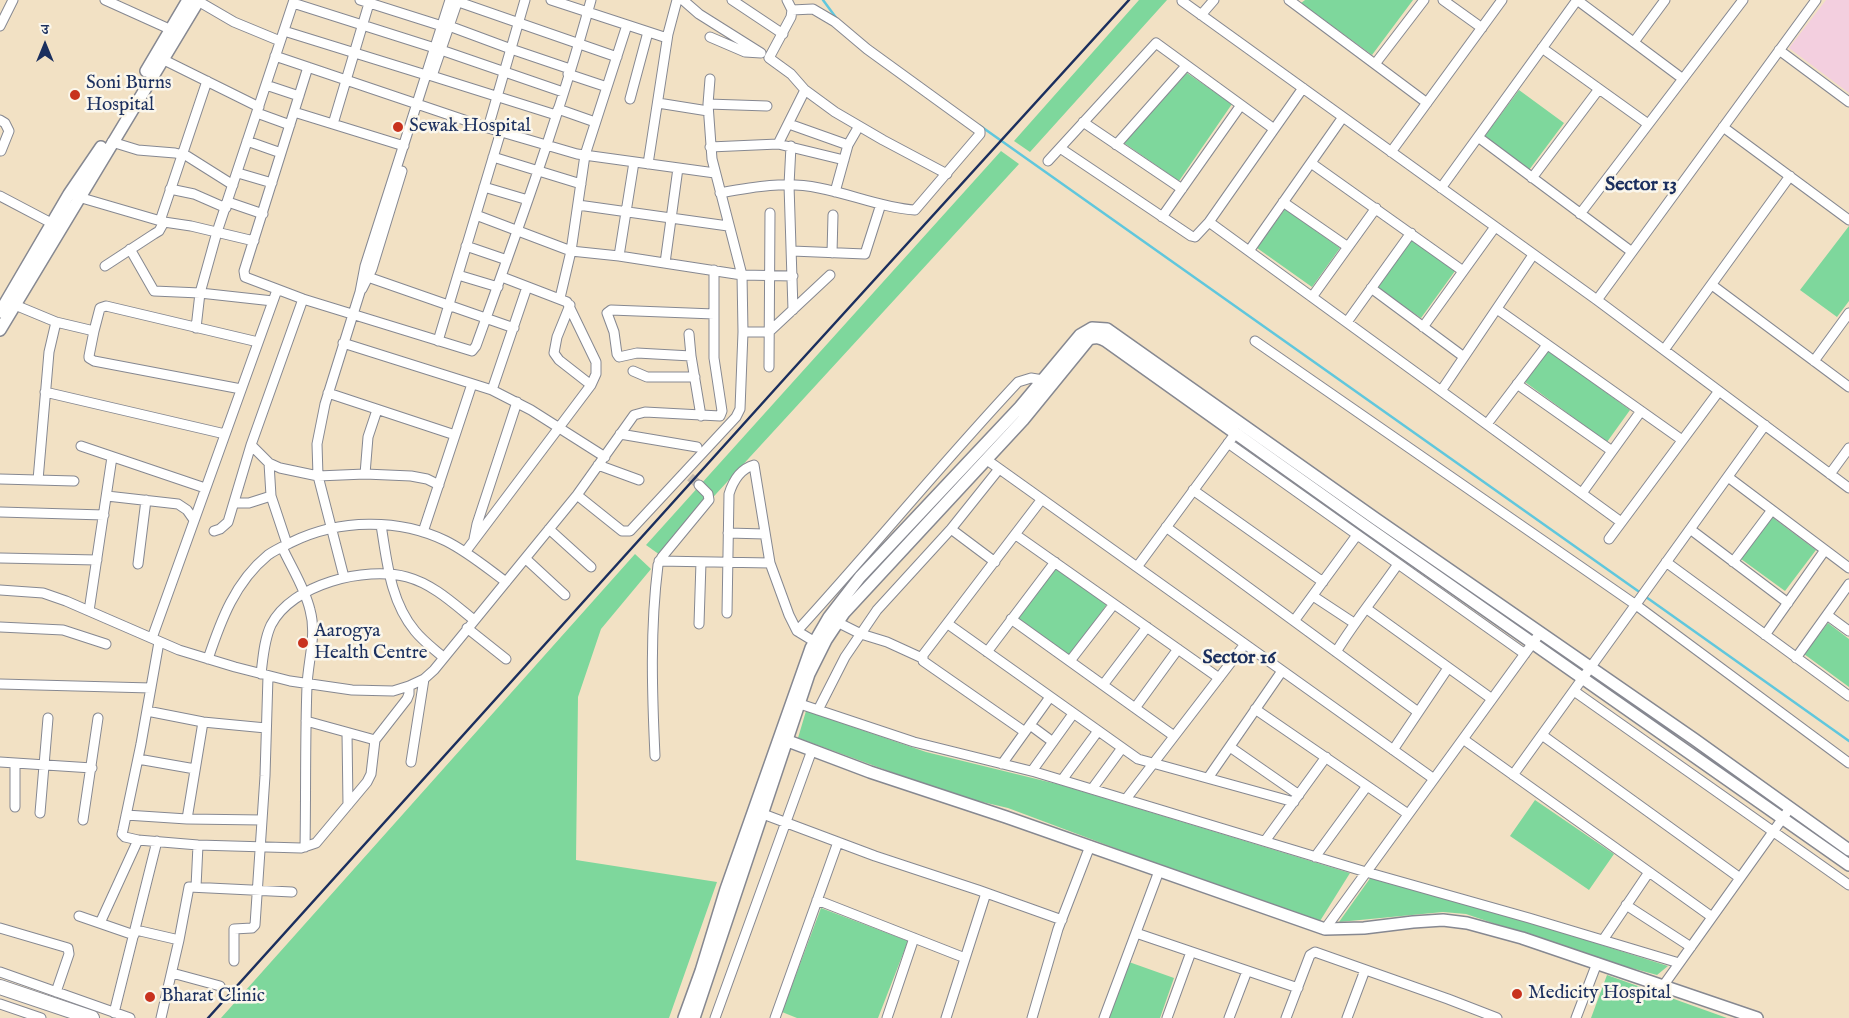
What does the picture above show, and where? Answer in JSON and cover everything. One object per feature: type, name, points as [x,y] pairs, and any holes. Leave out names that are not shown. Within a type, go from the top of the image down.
[{"type":"main road","points":[[0,987],[92,1018]]},
{"type":"street","points":[[1,22],[13,0]]},
{"type":"street","points":[[0,330],[5,307],[57,226],[103,144],[195,0],[234,22],[280,41]]},
{"type":"street","points":[[360,0],[445,26],[511,49],[607,87]]},
{"type":"street","points":[[344,577],[318,476],[317,444],[328,394],[343,343],[454,0],[617,57]]},
{"type":"street","points":[[488,128],[525,0]]},
{"type":"street","points":[[551,0],[668,38]]},
{"type":"street","points":[[308,67],[244,271],[245,277],[303,299],[472,351],[476,346],[502,277],[557,112],[591,0]]},
{"type":"street","points":[[648,164],[668,38],[677,0]]},
{"type":"street","points":[[683,0],[699,14],[761,53],[745,52],[710,37]]},
{"type":"street","points":[[732,0],[783,34]]},
{"type":"street","points":[[787,0],[792,10],[792,18],[769,58],[791,74],[804,90],[835,112],[948,174]]},
{"type":"street","points":[[1201,14],[1214,0]]},
{"type":"street","points":[[1375,64],[1424,0]]},
{"type":"street","points":[[1443,0],[1482,28]]},
{"type":"street","points":[[1391,152],[1502,0]]},
{"type":"street","points":[[1441,188],[1577,0],[1683,79]]},
{"type":"street","points":[[1634,42],[1665,0]]},
{"type":"street","points":[[1580,214],[1743,0]]},
{"type":"street","points":[[1596,300],[1816,0]]},
{"type":"street","points":[[109,1],[174,31]]},
{"type":"street","points":[[1182,1],[1596,300],[1849,488]]},
{"type":"street","points":[[1294,1],[1427,103]]},
{"type":"street","points":[[196,328],[200,292],[293,2],[563,92]]},
{"type":"street","points":[[333,124],[370,2]]},
{"type":"street","points":[[720,193],[762,186],[789,185],[817,188],[881,204],[916,210],[979,136],[980,131],[867,49],[835,22],[813,9],[792,10]]},
{"type":"street","points":[[560,298],[572,251],[585,155],[627,25]]},
{"type":"street","points":[[74,196],[112,142],[162,59],[174,31]]},
{"type":"street","points":[[284,31],[497,97],[595,122]]},
{"type":"street","points":[[630,99],[648,32]]},
{"type":"street","points":[[1048,161],[1153,44],[1158,44],[1274,129]]},
{"type":"street","points":[[1542,48],[1648,124]]},
{"type":"street","points":[[1779,50],[1849,102]]},
{"type":"street","points":[[275,56],[488,128],[546,145],[585,155],[715,173]]},
{"type":"street","points":[[162,59],[290,125]]},
{"type":"street","points":[[1116,145],[1186,66]]},
{"type":"street","points":[[577,495],[622,531],[626,532],[633,529],[687,475],[736,417],[740,409],[742,274],[728,226],[710,147],[708,107],[710,79]]},
{"type":"street","points":[[105,266],[159,231],[181,154],[207,81]]},
{"type":"street","points":[[266,84],[299,96]]},
{"type":"street","points":[[1060,148],[1195,237],[1209,222],[1303,88]]},
{"type":"street","points":[[1532,178],[1599,89]]},
{"type":"street","points":[[778,144],[804,90]]},
{"type":"street","points":[[658,103],[708,107],[767,106]]},
{"type":"street","points":[[402,163],[404,146],[420,104]]},
{"type":"street","points":[[1162,217],[1241,106]]},
{"type":"street","points":[[294,112],[404,146]]},
{"type":"street","points":[[1249,251],[1343,117]]},
{"type":"street","points":[[0,120],[8,126],[9,131],[0,151]]},
{"type":"street","points":[[1083,122],[1182,189]]},
{"type":"street","points":[[789,124],[848,145]]},
{"type":"street","points":[[835,192],[848,145],[859,126]]},
{"type":"street","points":[[1723,127],[1849,220]]},
{"type":"street","points":[[438,341],[500,131]]},
{"type":"street","points":[[1478,137],[1632,252]]},
{"type":"street","points":[[247,141],[282,153]]},
{"type":"street","points":[[112,142],[138,150],[181,154],[233,185]]},
{"type":"street","points":[[710,147],[778,144],[844,160]]},
{"type":"street","points":[[791,146],[789,185],[793,310]]},
{"type":"street","points":[[493,157],[581,184]]},
{"type":"street","points":[[619,256],[634,162]]},
{"type":"street","points":[[1311,163],[1463,271]]},
{"type":"street","points":[[665,263],[678,168]]},
{"type":"street","points":[[238,173],[272,183]]},
{"type":"street","points":[[1664,350],[1790,176]]},
{"type":"street","points":[[484,187],[528,200]]},
{"type":"street","points":[[170,189],[262,214]]},
{"type":"street","points":[[0,196],[57,226]]},
{"type":"street","points":[[74,196],[162,222],[218,232],[254,241]]},
{"type":"street","points":[[1283,202],[1348,247]]},
{"type":"street","points":[[792,251],[865,254],[881,204]]},
{"type":"street","points":[[578,205],[728,226]]},
{"type":"street","points":[[1312,297],[1376,208]]},
{"type":"street","points":[[769,367],[770,213]]},
{"type":"street","points":[[476,215],[572,251],[742,274],[793,276]]},
{"type":"street","points":[[832,253],[833,215]]},
{"type":"street","points":[[1209,222],[1622,522]]},
{"type":"street","points":[[1423,327],[1495,227]]},
{"type":"street","points":[[1347,322],[1411,233]]},
{"type":"street","points":[[466,246],[507,260]]},
{"type":"street","points":[[130,249],[154,291],[200,292],[272,301]]},
{"type":"street","points":[[1441,391],[1533,255]]},
{"type":"street","points":[[0,590],[43,593],[179,650],[264,675],[307,684],[352,690],[393,690],[409,686],[424,679],[526,559],[577,495],[631,418],[638,412],[717,417],[722,414],[714,358],[714,270]]},
{"type":"street","points":[[458,275],[498,287]]},
{"type":"street","points":[[742,332],[769,332],[830,275]]},
{"type":"street","points":[[365,277],[514,328]]},
{"type":"street","points":[[466,552],[591,385],[596,374],[596,362],[570,305],[560,298],[502,277]]},
{"type":"street","points":[[1712,284],[1849,387]]},
{"type":"street","points":[[492,390],[527,286]]},
{"type":"street","points":[[1371,288],[1464,357]]},
{"type":"street","points":[[277,290],[194,520],[155,640],[151,688],[122,834],[125,837],[138,840],[198,845],[305,847],[316,842],[369,778],[375,740],[407,699],[409,686]]},
{"type":"street","points":[[214,531],[220,529],[228,522],[251,445],[303,299]]},
{"type":"street","points":[[570,305],[557,337],[554,353],[559,360],[591,385]]},
{"type":"street","points":[[241,389],[94,361],[89,356],[100,308],[102,306],[258,342]]},
{"type":"street","points":[[5,307],[94,331]]},
{"type":"street","points":[[1497,309],[1682,440]]},
{"type":"street","points":[[691,356],[637,353],[622,357],[617,356],[614,332],[607,313],[611,310],[714,314]]},
{"type":"street","points":[[1814,361],[1849,313]]},
{"type":"street","points":[[38,480],[49,352],[56,322]]},
{"type":"street","points":[[797,631],[1020,407],[1080,335],[1107,329],[1849,850],[1846,863],[1093,333]]},
{"type":"street","points":[[818,644],[844,613],[1023,420],[1093,333]]},
{"type":"street","points":[[689,334],[701,416]]},
{"type":"street","points":[[1254,341],[1636,605],[1849,763]]},
{"type":"street","points":[[343,343],[492,390],[517,402],[605,457]]},
{"type":"street","points":[[1487,424],[1547,344]]},
{"type":"street","points":[[633,371],[647,377],[695,377]]},
{"type":"street","points":[[684,1018],[701,971],[726,889],[829,617],[933,476],[1018,382],[1031,378],[1043,380]]},
{"type":"street","points":[[423,532],[472,384]]},
{"type":"street","points":[[1517,384],[1612,451]]},
{"type":"street","points":[[1609,539],[1718,391]]},
{"type":"street","points":[[45,392],[225,434]]},
{"type":"street","points":[[328,394],[455,435]]},
{"type":"street","points":[[473,542],[477,524],[517,402]]},
{"type":"street","points":[[364,474],[368,437],[377,410]]},
{"type":"street","points":[[1582,493],[1641,411]]},
{"type":"street","points":[[1513,775],[1765,425]]},
{"type":"street","points":[[1137,567],[1236,433]]},
{"type":"street","points":[[620,434],[696,447]]},
{"type":"street","points":[[1228,443],[1525,654]]},
{"type":"street","points":[[251,445],[269,463],[280,468],[318,476],[364,474],[411,476],[428,479],[439,484]]},
{"type":"street","points":[[81,446],[206,488]]},
{"type":"street","points":[[1830,474],[1849,448]]},
{"type":"street","points":[[89,611],[112,457]]},
{"type":"street","points":[[987,460],[1434,779]]},
{"type":"street","points":[[269,463],[272,496],[284,546],[305,593],[310,610],[313,636],[307,684],[305,847]]},
{"type":"street","points":[[727,613],[728,500],[731,487],[743,470],[754,465],[770,563],[792,624],[797,631],[818,644]]},
{"type":"street","points":[[598,466],[639,480]]},
{"type":"street","points":[[818,710],[845,657],[876,610],[951,529],[999,468]]},
{"type":"street","points":[[1728,477],[1849,568]]},
{"type":"street","points":[[0,479],[74,480]]},
{"type":"street","points":[[655,756],[652,635],[659,561],[709,500],[709,496],[699,485]]},
{"type":"street","points":[[1193,490],[1322,582]]},
{"type":"street","points":[[107,496],[178,504],[187,510],[194,520]]},
{"type":"street","points":[[234,502],[249,503],[272,496]]},
{"type":"street","points":[[922,658],[1042,499]]},
{"type":"street","points":[[138,564],[146,500]]},
{"type":"street","points":[[1733,562],[1772,510]]},
{"type":"street","points":[[0,512],[104,515]]},
{"type":"street","points":[[208,659],[220,623],[228,605],[240,587],[269,554],[307,534],[358,524],[381,525],[423,532],[466,552],[506,582]]},
{"type":"street","points":[[381,525],[389,574],[397,599],[414,631],[444,657]]},
{"type":"street","points":[[1166,527],[1418,712]]},
{"type":"street","points":[[550,529],[591,567]]},
{"type":"street","points":[[951,529],[995,562]]},
{"type":"street","points":[[1690,529],[1788,603]]},
{"type":"street","points":[[728,533],[765,534]]},
{"type":"street","points":[[1016,535],[1219,678]]},
{"type":"street","points":[[1294,621],[1357,535]]},
{"type":"street","points":[[1765,635],[1826,550]]},
{"type":"street","points":[[0,558],[97,560]]},
{"type":"street","points":[[526,559],[565,595]]},
{"type":"street","points":[[659,561],[770,563]]},
{"type":"street","points":[[699,624],[701,562]]},
{"type":"street","points":[[987,652],[1055,562]]},
{"type":"street","points":[[1666,562],[1849,696]]},
{"type":"street","points":[[1336,652],[1354,623],[1367,609],[1398,564]]},
{"type":"street","points":[[234,961],[234,929],[254,927],[259,891],[265,776],[264,675],[266,640],[272,625],[282,610],[318,585],[344,577],[389,574],[426,585],[474,620]]},
{"type":"street","points":[[1796,658],[1849,584]]},
{"type":"street","points":[[1313,596],[1354,623]]},
{"type":"street","points":[[1070,661],[1114,604]]},
{"type":"street","points":[[1367,609],[1492,699]]},
{"type":"street","points":[[1827,615],[1849,631]]},
{"type":"street","points":[[1011,619],[1174,736]]},
{"type":"street","points":[[837,622],[861,634],[887,642],[922,658],[923,661],[1027,728],[1053,742]]},
{"type":"street","points":[[948,624],[1138,759],[1208,778],[1296,798]]},
{"type":"street","points":[[0,627],[62,630],[106,644]]},
{"type":"street","points":[[1103,685],[1147,627]]},
{"type":"street","points":[[467,628],[506,659]]},
{"type":"street","points":[[1325,929],[1540,633]]},
{"type":"street","points":[[1126,799],[1245,644]]},
{"type":"street","points":[[1135,708],[1178,649]]},
{"type":"street","points":[[1393,750],[1448,668]]},
{"type":"street","points":[[1208,778],[1282,671]]},
{"type":"street","points":[[411,762],[424,679]]},
{"type":"street","points":[[0,684],[151,688]]},
{"type":"street","points":[[1574,691],[1849,885]]},
{"type":"street","points":[[1002,764],[1050,697]]},
{"type":"street","points":[[796,702],[914,742],[1032,771],[1366,872],[1679,963]]},
{"type":"street","points":[[1255,709],[1408,814]]},
{"type":"street","points":[[147,711],[203,722],[266,728]]},
{"type":"street","points":[[1032,771],[1073,714]]},
{"type":"street","points":[[40,813],[48,718]]},
{"type":"street","points":[[83,820],[98,718]]},
{"type":"street","points":[[187,819],[203,722]]},
{"type":"street","points":[[306,722],[375,740]]},
{"type":"street","points":[[1062,780],[1098,731]]},
{"type":"street","points":[[347,733],[348,805]]},
{"type":"street","points":[[1542,735],[1740,878]]},
{"type":"street","points":[[783,739],[870,772],[1090,846],[1325,929],[1364,928],[1414,922],[1451,921],[1468,923],[1522,938],[1757,1018]]},
{"type":"street","points":[[694,1018],[763,814],[783,739]]},
{"type":"street","points":[[1463,739],[1712,917]]},
{"type":"street","points":[[1230,747],[1296,798]]},
{"type":"street","points":[[1092,789],[1122,748]]},
{"type":"street","points":[[715,1018],[812,750]]},
{"type":"street","points":[[1265,841],[1326,757]]},
{"type":"street","points":[[138,759],[196,769]]},
{"type":"street","points":[[0,762],[92,768]]},
{"type":"street","points":[[15,763],[15,807]]},
{"type":"street","points":[[1315,856],[1367,786]]},
{"type":"street","points":[[1662,986],[1790,808]]},
{"type":"street","points":[[763,814],[874,856],[1062,920]]},
{"type":"street","points":[[126,815],[187,819],[262,820]]},
{"type":"street","points":[[100,923],[138,840]]},
{"type":"street","points":[[114,1013],[157,841]]},
{"type":"street","points":[[775,1018],[838,842]]},
{"type":"street","points":[[196,887],[198,845]]},
{"type":"street","points":[[1032,1018],[1062,920],[1090,846]]},
{"type":"street","points":[[1104,1018],[1159,871]]},
{"type":"street","points":[[1603,940],[1649,872]]},
{"type":"street","points":[[161,1018],[179,940],[188,888],[292,892]]},
{"type":"street","points":[[946,1018],[986,893]]},
{"type":"street","points":[[817,900],[965,958]]},
{"type":"street","points":[[1626,905],[1691,947]]},
{"type":"street","points":[[78,916],[135,933],[179,940]]},
{"type":"street","points":[[0,928],[68,948],[69,954],[56,992]]},
{"type":"street","points":[[1136,934],[1298,988]]},
{"type":"street","points":[[887,1018],[914,938]]},
{"type":"street","points":[[1167,1018],[1191,952]]},
{"type":"street","points":[[1286,1018],[1310,955],[1315,952],[1497,1018]]},
{"type":"street","points":[[1576,1018],[1596,964]]},
{"type":"street","points":[[1347,1018],[1365,970]]},
{"type":"street","points":[[1229,1018],[1247,971]]},
{"type":"street","points":[[0,972],[130,1018]]},
{"type":"street","points":[[172,973],[220,986]]},
{"type":"street","points":[[0,1004],[41,1018]]},
{"type":"shaded area","points":[[1826,0],[1849,0],[1849,93],[1789,48]]},
{"type":"green space","points":[[1139,0],[1167,0],[1030,152],[1014,141]]},
{"type":"green space","points":[[1305,0],[1413,0],[1372,55],[1301,3]]},
{"type":"green space","points":[[1187,73],[1232,104],[1179,181],[1124,143]]},
{"type":"green space","points":[[1519,90],[1564,123],[1529,170],[1484,137]]},
{"type":"green space","points":[[1001,151],[1019,164],[660,555],[646,545]]},
{"type":"green space","points":[[1285,209],[1340,248],[1312,287],[1257,248]]},
{"type":"green space","points":[[1849,226],[1849,301],[1837,317],[1800,290]]},
{"type":"green space","points":[[1412,240],[1455,271],[1421,318],[1377,288]]},
{"type":"green space","points":[[1548,350],[1630,410],[1607,442],[1525,382]]},
{"type":"green space","points":[[1772,517],[1816,550],[1785,591],[1741,559]]},
{"type":"green space","points":[[635,554],[651,569],[601,629],[578,697],[576,860],[717,882],[669,1018],[221,1018]]},
{"type":"green space","points":[[1055,567],[1107,604],[1070,656],[1018,618]]},
{"type":"green space","points":[[1828,623],[1849,639],[1849,687],[1804,654]]},
{"type":"green space","points":[[806,711],[926,752],[1061,785],[1350,873],[1320,921],[1168,868],[1008,808],[957,796],[798,738]]},
{"type":"green space","points":[[1535,800],[1614,854],[1589,890],[1510,836]]},
{"type":"green space","points":[[1371,877],[1570,935],[1668,966],[1657,975],[1602,960],[1466,914],[1443,912],[1339,922]]},
{"type":"green space","points":[[821,908],[908,941],[878,1018],[797,1018],[782,1012]]},
{"type":"green space","points":[[1129,962],[1174,978],[1160,1018],[1109,1018]]},
{"type":"green space","points":[[1607,975],[1727,1018],[1591,1018]]},
{"type":"waterway","points":[[823,0],[837,19]]},
{"type":"waterway","points":[[979,125],[1638,591]]},
{"type":"waterway","points":[[1646,597],[1849,741]]},
{"type":"tunnel","points":[[690,477],[699,485]]},
{"type":"railway","points":[[208,1018],[1129,0]]},
{"type":"place","name":"Soni Burns Hospital","points":[[75,95]]},
{"type":"place","name":"Sewak Hospital","points":[[398,127]]},
{"type":"place","name":"Aarogya Health Centre","points":[[303,643]]},
{"type":"place","name":"Medicity Hospital","points":[[1517,994]]},
{"type":"place","name":"Bharat Clinic","points":[[150,997]]},
{"type":"district","name":"Sector 13","points":[[1641,186]]},
{"type":"district","name":"Sector 16","points":[[1239,659]]}]
